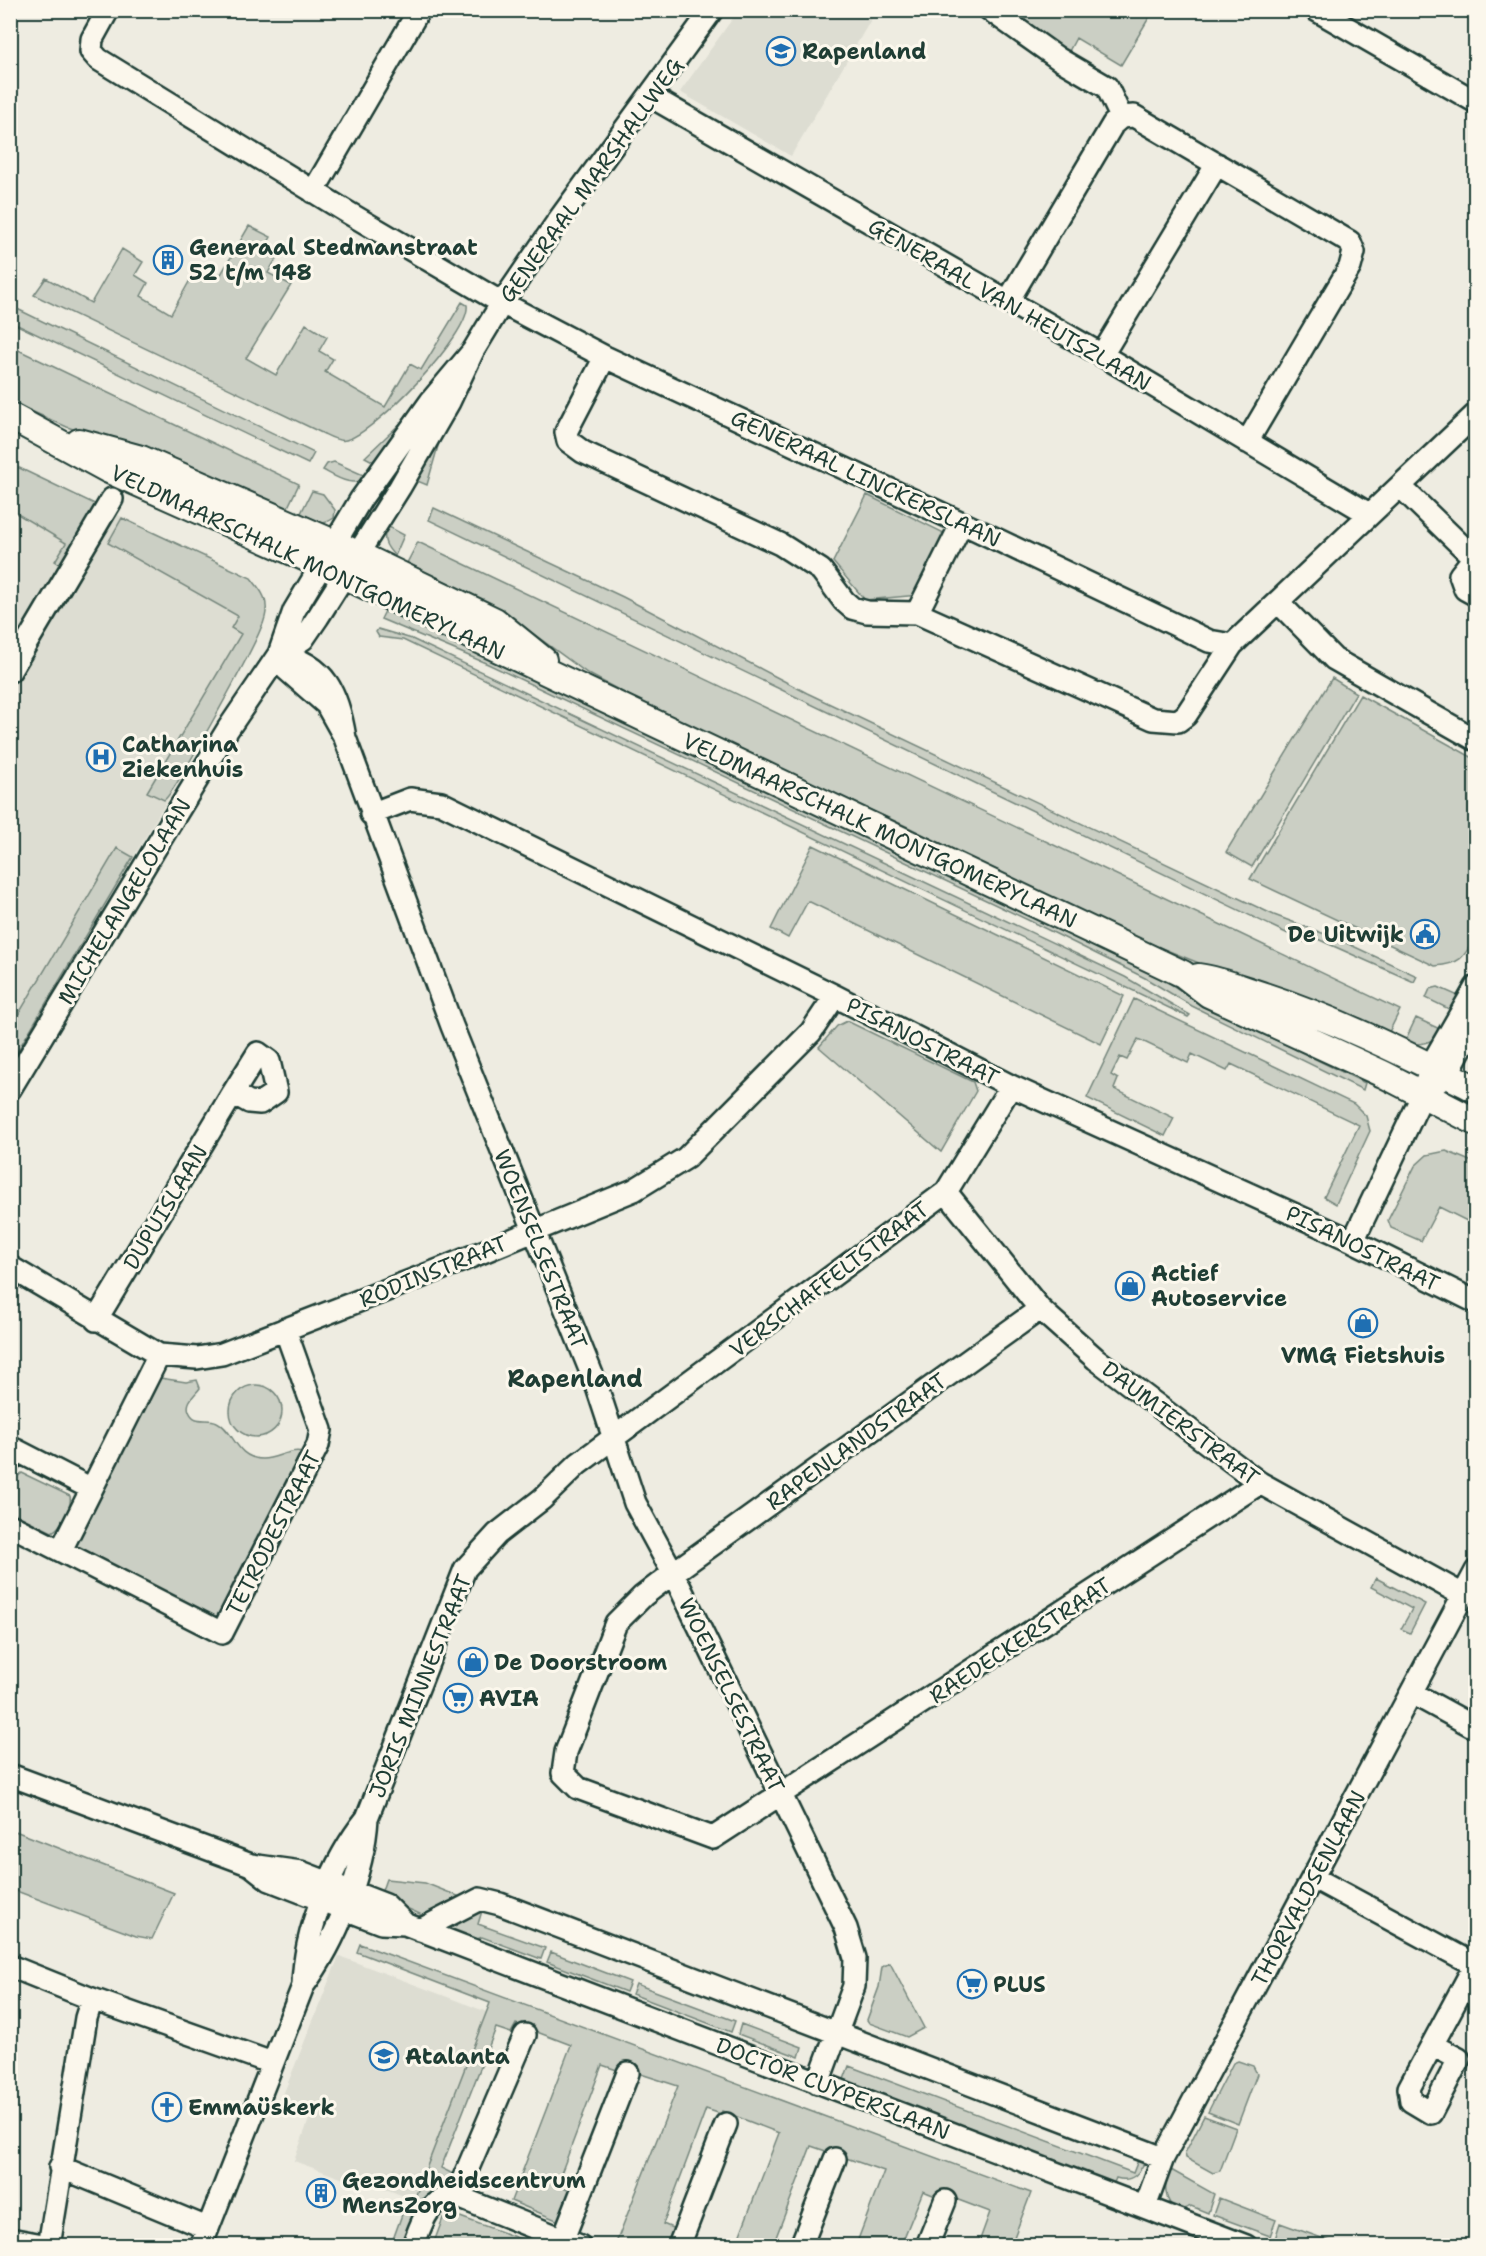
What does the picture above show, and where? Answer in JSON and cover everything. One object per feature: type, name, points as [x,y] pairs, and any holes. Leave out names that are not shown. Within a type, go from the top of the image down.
[{"type":"main road","name":"VELDMAARSCHALK MONTGOMERYLAAN","points":[[10,416],[44,432],[110,470],[340,560],[576,686],[1183,974],[1209,994],[1423,1094],[1476,1122]]},
{"type":"main road","name":"VELDMAARSCHALK MONTGOMERYLAAN","points":[[1183,974],[1214,979],[1303,1009],[1476,1089]]},
{"type":"street","name":"GENERAAL LINCKERSLAAN","points":[[108,10],[92,39],[91,51],[98,59],[313,192],[502,303],[605,357],[1209,641],[1232,645]]},
{"type":"street","points":[[313,192],[419,10]]},
{"type":"street","name":"GENERAAL MARSHALLWEG","points":[[340,560],[362,499],[424,410],[473,351],[502,303],[712,10]]},
{"type":"street","points":[[990,10],[1059,58],[1107,87],[1121,117]]},
{"type":"street","points":[[1316,10],[1476,102]]},
{"type":"street","name":"GENERAAL VAN HEUTSZLAAN","points":[[650,96],[1102,355],[1369,514]]},
{"type":"street","points":[[1008,301],[1113,124],[1121,117],[1134,116],[1350,242],[1354,252],[1350,267],[1247,442]]},
{"type":"street","points":[[1102,355],[1217,164]]},
{"type":"street","points":[[605,357],[566,432],[568,441],[583,452],[780,544],[820,570],[844,602],[852,608],[867,612],[917,613],[1153,719],[1178,721],[1186,715],[1232,645],[1476,414]]},
{"type":"street","points":[[1400,486],[1474,556],[1460,575],[1465,589],[1476,595]]},
{"type":"street","points":[[10,671],[112,499]]},
{"type":"street","points":[[917,613],[962,523]]},
{"type":"street","name":"MICHELANGELOLAAN","points":[[10,1089],[228,729],[279,654],[294,611],[340,560]]},
{"type":"street","points":[[1278,602],[1334,659],[1476,740]]},
{"type":"street","name":"WOENSELSESTRAAT","points":[[279,654],[286,669],[326,704],[345,738],[533,1232],[597,1387],[635,1503],[673,1573],[846,1929],[855,1958],[854,1986],[818,2083]]},
{"type":"street","name":"PISANOSTRAAT","points":[[372,814],[410,799],[441,803],[835,996],[1011,1086],[1353,1241],[1476,1302]]},
{"type":"street","points":[[1438,1071],[1476,987]]},
{"type":"street","name":"RODINSTRAAT","points":[[10,1267],[96,1320],[159,1355],[196,1358],[222,1354],[634,1190],[686,1158],[812,1032],[835,996]]},
{"type":"street","points":[[1353,1241],[1423,1094],[1476,1019]]},
{"type":"street","name":"VERSCHAFFELTSTRAAT","points":[[613,1439],[946,1192],[1011,1086]]},
{"type":"street","name":"DUPUISLAAN","points":[[96,1320],[233,1093]]},
{"type":"street","name":"DAUMIERSTRAAT","points":[[946,1192],[1040,1309],[1096,1359],[1260,1483],[1463,1595]]},
{"type":"street","name":"RAPENLANDSTRAAT","points":[[780,1796],[713,1838],[578,1788],[563,1773],[566,1752],[616,1623],[643,1596],[673,1573],[1040,1309]]},
{"type":"street","name":"TETRODESTRAAT","points":[[10,1525],[222,1633],[318,1445],[321,1430],[285,1329]]},
{"type":"street","points":[[61,1551],[90,1488],[159,1355]]},
{"type":"street","name":"JORIS MINNESTRAAT","points":[[303,1986],[304,1958],[327,1892],[348,1842],[367,1818],[465,1569],[497,1534],[542,1499],[578,1464],[613,1439]]},
{"type":"street","points":[[10,1460],[16,1450],[90,1488]]},
{"type":"street","name":"RAEDECKERSTRAAT","points":[[780,1796],[1260,1483]]},
{"type":"street","name":"THORVALDSENLAAN","points":[[1145,2207],[1163,2158],[1476,1571]]},
{"type":"street","points":[[1412,1693],[1476,1728]]},
{"type":"street","name":"DOCTOR CUYPERSLAAN","points":[[10,1775],[251,1864],[285,1868],[327,1892],[347,1900],[381,1923],[413,1927],[1246,2246]]},
{"type":"street","name":"JORIS MINNESTRAAT","points":[[303,1986],[321,1963],[347,1900],[366,1844],[367,1818]]},
{"type":"street","points":[[1314,1878],[1475,1965],[1432,2045]]},
{"type":"street","points":[[413,1927],[480,1899],[490,1902],[838,2032],[923,2067],[1145,2148],[1163,2158]]},
{"type":"street","points":[[10,1965],[92,1999],[272,2062]]},
{"type":"street","points":[[60,2167],[204,2237],[303,1986]]},
{"type":"street","points":[[10,2239],[48,2246],[86,2018],[92,1999]]},
{"type":"street","points":[[456,2196],[525,2035]]},
{"type":"street","points":[[414,2246],[424,2215],[438,2200],[456,2196],[571,2242],[628,2073]]},
{"type":"street","points":[[679,2246],[726,2124]]},
{"type":"street","points":[[801,2246],[835,2159]]},
{"type":"street","points":[[927,2246],[945,2201]]},
{"type":"shaded area","name":"Rapenland","points":[[738,11],[876,11],[791,156],[680,92]]},
{"type":"shaded area","points":[[1000,11],[1153,11],[1121,65],[1076,38],[1068,53]]},
{"type":"shaded area","points":[[249,226],[271,237],[263,251],[276,259],[268,273],[291,285],[246,358],[276,375],[306,324],[327,337],[319,351],[333,359],[325,372],[385,407],[410,364],[421,370],[462,302],[467,305],[464,319],[438,359],[398,402],[359,434],[346,440],[332,438],[34,295],[46,278],[91,303],[122,249],[143,262],[135,275],[148,283],[141,296],[171,314],[199,264],[220,276]]},
{"type":"shaded area","points":[[11,306],[314,453],[308,464],[11,322]]},
{"type":"shaded area","points":[[10,346],[299,484],[285,513],[118,444],[67,427],[11,402]]},
{"type":"shaded area","points":[[408,416],[378,464],[365,457]]},
{"type":"shaded area","points":[[442,432],[427,485],[415,480]]},
{"type":"shaded area","points":[[334,462],[370,478],[351,482],[323,470],[327,464]]},
{"type":"shaded area","name":"Catharina Ziekenhuis","points":[[11,464],[251,578],[263,595],[266,606],[262,626],[246,661],[183,774],[11,1062]]},
{"type":"shaded area","points":[[11,464],[97,505],[61,565],[55,561],[66,543],[11,510]]},
{"type":"shaded area","points":[[312,491],[323,494],[335,510],[334,518],[325,523],[317,523],[299,517]]},
{"type":"shaded area","points":[[867,495],[948,535],[919,595],[865,600],[833,562]]},
{"type":"shaded area","points":[[434,508],[623,597],[807,693],[1274,915],[1338,939],[1417,976],[1414,982],[1313,937],[1307,943],[429,520]]},
{"type":"shaded area","points":[[122,518],[251,578],[266,602],[263,623],[244,663],[197,749],[164,800],[147,792],[241,634],[231,628],[238,616],[108,543]]},
{"type":"shaded area","points":[[387,526],[404,535],[395,556],[385,542]]},
{"type":"shaded area","points":[[418,542],[1400,1010],[1386,1038],[1109,927],[908,827],[678,722],[587,673],[491,603],[407,563]]},
{"type":"shaded area","points":[[386,609],[1139,963],[1201,1004],[1365,1083],[1363,1090],[1192,1006],[1145,978],[1030,921],[488,664],[381,619]]},
{"type":"shaded area","points":[[378,629],[412,639],[1125,977],[1190,1015],[1188,1017],[403,640],[379,637],[376,632]]},
{"type":"shaded area","points":[[1332,678],[1356,693],[1252,867],[1226,852]]},
{"type":"shaded area","points":[[1360,695],[1475,759],[1475,937],[1464,955],[1450,964],[1435,966],[1250,879]]},
{"type":"shaded area","points":[[813,845],[1124,996],[1101,1044],[808,901],[788,938],[771,929]]},
{"type":"shaded area","points":[[117,848],[133,857],[11,1062],[11,1027]]},
{"type":"shaded area","points":[[1438,987],[1463,998],[1455,1012],[1426,998],[1430,989]]},
{"type":"shaded area","points":[[1134,999],[1354,1104],[1366,1116],[1370,1131],[1336,1204],[1324,1197],[1359,1125],[1231,1064],[1227,1071],[1192,1054],[1188,1063],[1138,1039],[1127,1060],[1120,1057],[1111,1075],[1118,1079],[1114,1089],[1174,1118],[1165,1136],[1087,1098]]},
{"type":"shaded area","points":[[1416,1018],[1444,1031],[1426,1043],[1404,1043]]},
{"type":"shaded area","points":[[847,1021],[973,1082],[976,1091],[941,1152],[819,1047],[837,1026]]},
{"type":"shaded area","points":[[1446,1151],[1475,1163],[1475,1225],[1439,1207],[1421,1241],[1391,1228],[1388,1220],[1415,1166],[1427,1155]]},
{"type":"shaded area","points":[[160,1378],[186,1382],[197,1380],[200,1388],[188,1405],[191,1415],[194,1418],[217,1422],[223,1426],[246,1454],[262,1459],[295,1451],[307,1453],[220,1622],[75,1546]]},
{"type":"shaded area","points":[[256,1385],[266,1387],[274,1393],[280,1401],[282,1411],[280,1421],[274,1429],[266,1435],[256,1437],[246,1435],[238,1429],[232,1421],[230,1411],[232,1401],[238,1393],[246,1387]]},
{"type":"shaded area","points":[[22,1473],[70,1496],[66,1516],[52,1532],[11,1512],[12,1485],[17,1476]]},
{"type":"shaded area","points":[[1376,1578],[1425,1604],[1410,1633],[1401,1629],[1412,1609],[1371,1587]]},
{"type":"shaded area","points":[[10,1829],[174,1893],[152,1939],[136,1936],[11,1889]]},
{"type":"shaded area","points":[[386,1879],[425,1883],[463,1898],[424,1916],[380,1896]]},
{"type":"shaded area","points":[[477,1909],[482,1911],[478,1924],[545,1948],[541,1959],[482,1937],[470,1942],[440,1928]]},
{"type":"shaded area","points":[[360,1944],[1031,2193],[1011,2245],[978,2245],[990,2212],[940,2193],[938,2197],[923,2191],[901,2245],[856,2245],[884,2171],[811,2146],[773,2245],[736,2245],[779,2133],[722,2111],[721,2114],[706,2109],[663,2224],[677,2230],[672,2245],[616,2243],[678,2086],[619,2067],[617,2070],[602,2065],[557,2184],[572,2191],[559,2221],[511,2201],[571,2045],[516,2024],[511,2033],[496,2028],[441,2168],[455,2175],[453,2183],[435,2192],[410,2245],[391,2245],[404,2209],[414,2200],[490,2003],[357,1952]]},
{"type":"shaded area","points":[[551,1952],[630,1982],[626,1992],[547,1962]]},
{"type":"shaded area","name":"Atalanta","points":[[339,1956],[487,2012],[414,2200],[365,2181],[363,2186],[294,2161],[312,2111],[281,2100]]},
{"type":"shaded area","points":[[890,1963],[924,2028],[907,2037],[869,2023],[867,2020],[879,1987],[882,1967]]},
{"type":"shaded area","points":[[636,1984],[735,2021],[731,2032],[632,1994]]},
{"type":"shaded area","points":[[741,2024],[802,2047],[799,2057],[738,2034]]},
{"type":"shaded area","points":[[1238,2061],[1253,2066],[1257,2074],[1238,2124],[1208,2112],[1233,2063]]},
{"type":"shaded area","points":[[849,2066],[1133,2173],[1139,2158],[1146,2160],[1135,2176],[1127,2179],[1116,2178],[1113,2185],[843,2082]]},
{"type":"shaded area","points":[[1204,2116],[1236,2128],[1220,2171],[1213,2173],[1186,2158],[1185,2153]]},
{"type":"shaded area","points":[[1171,2170],[1214,2194],[1208,2213],[1191,2206],[1179,2211],[1170,2203],[1166,2187]]},
{"type":"shaded area","points":[[1219,2198],[1276,2220],[1270,2236],[1213,2215]]},
{"type":"shaded area","points":[[452,2214],[537,2245],[433,2245],[443,2218]]},
{"type":"shaded area","points":[[1280,2223],[1341,2245],[1293,2245],[1275,2239]]},
{"type":"place","name":"Rapenland","points":[[781,51]]},
{"type":"place","name":"Generaal Stedmanstraat 52 t/m 148","points":[[168,260]]},
{"type":"place","name":"Catharina Ziekenhuis","points":[[101,757]]},
{"type":"place","name":"De Uitwijk","points":[[1425,934]]},
{"type":"place","name":"Actief Autoservice","points":[[1130,1286]]},
{"type":"place","name":"VMG Fietshuis","points":[[1363,1323]]},
{"type":"place","name":"De Doorstroom","points":[[473,1662]]},
{"type":"place","name":"AVIA","points":[[458,1698]]},
{"type":"place","name":"PLUS","points":[[972,1984]]},
{"type":"place","name":"Atalanta","points":[[384,2056]]},
{"type":"place","name":"Emmaüskerk","points":[[167,2107]]},
{"type":"place","name":"Gezondheidscentrum MensZorg","points":[[321,2193]]},
{"type":"district","name":"Rapenland","points":[[575,1379]]}]
